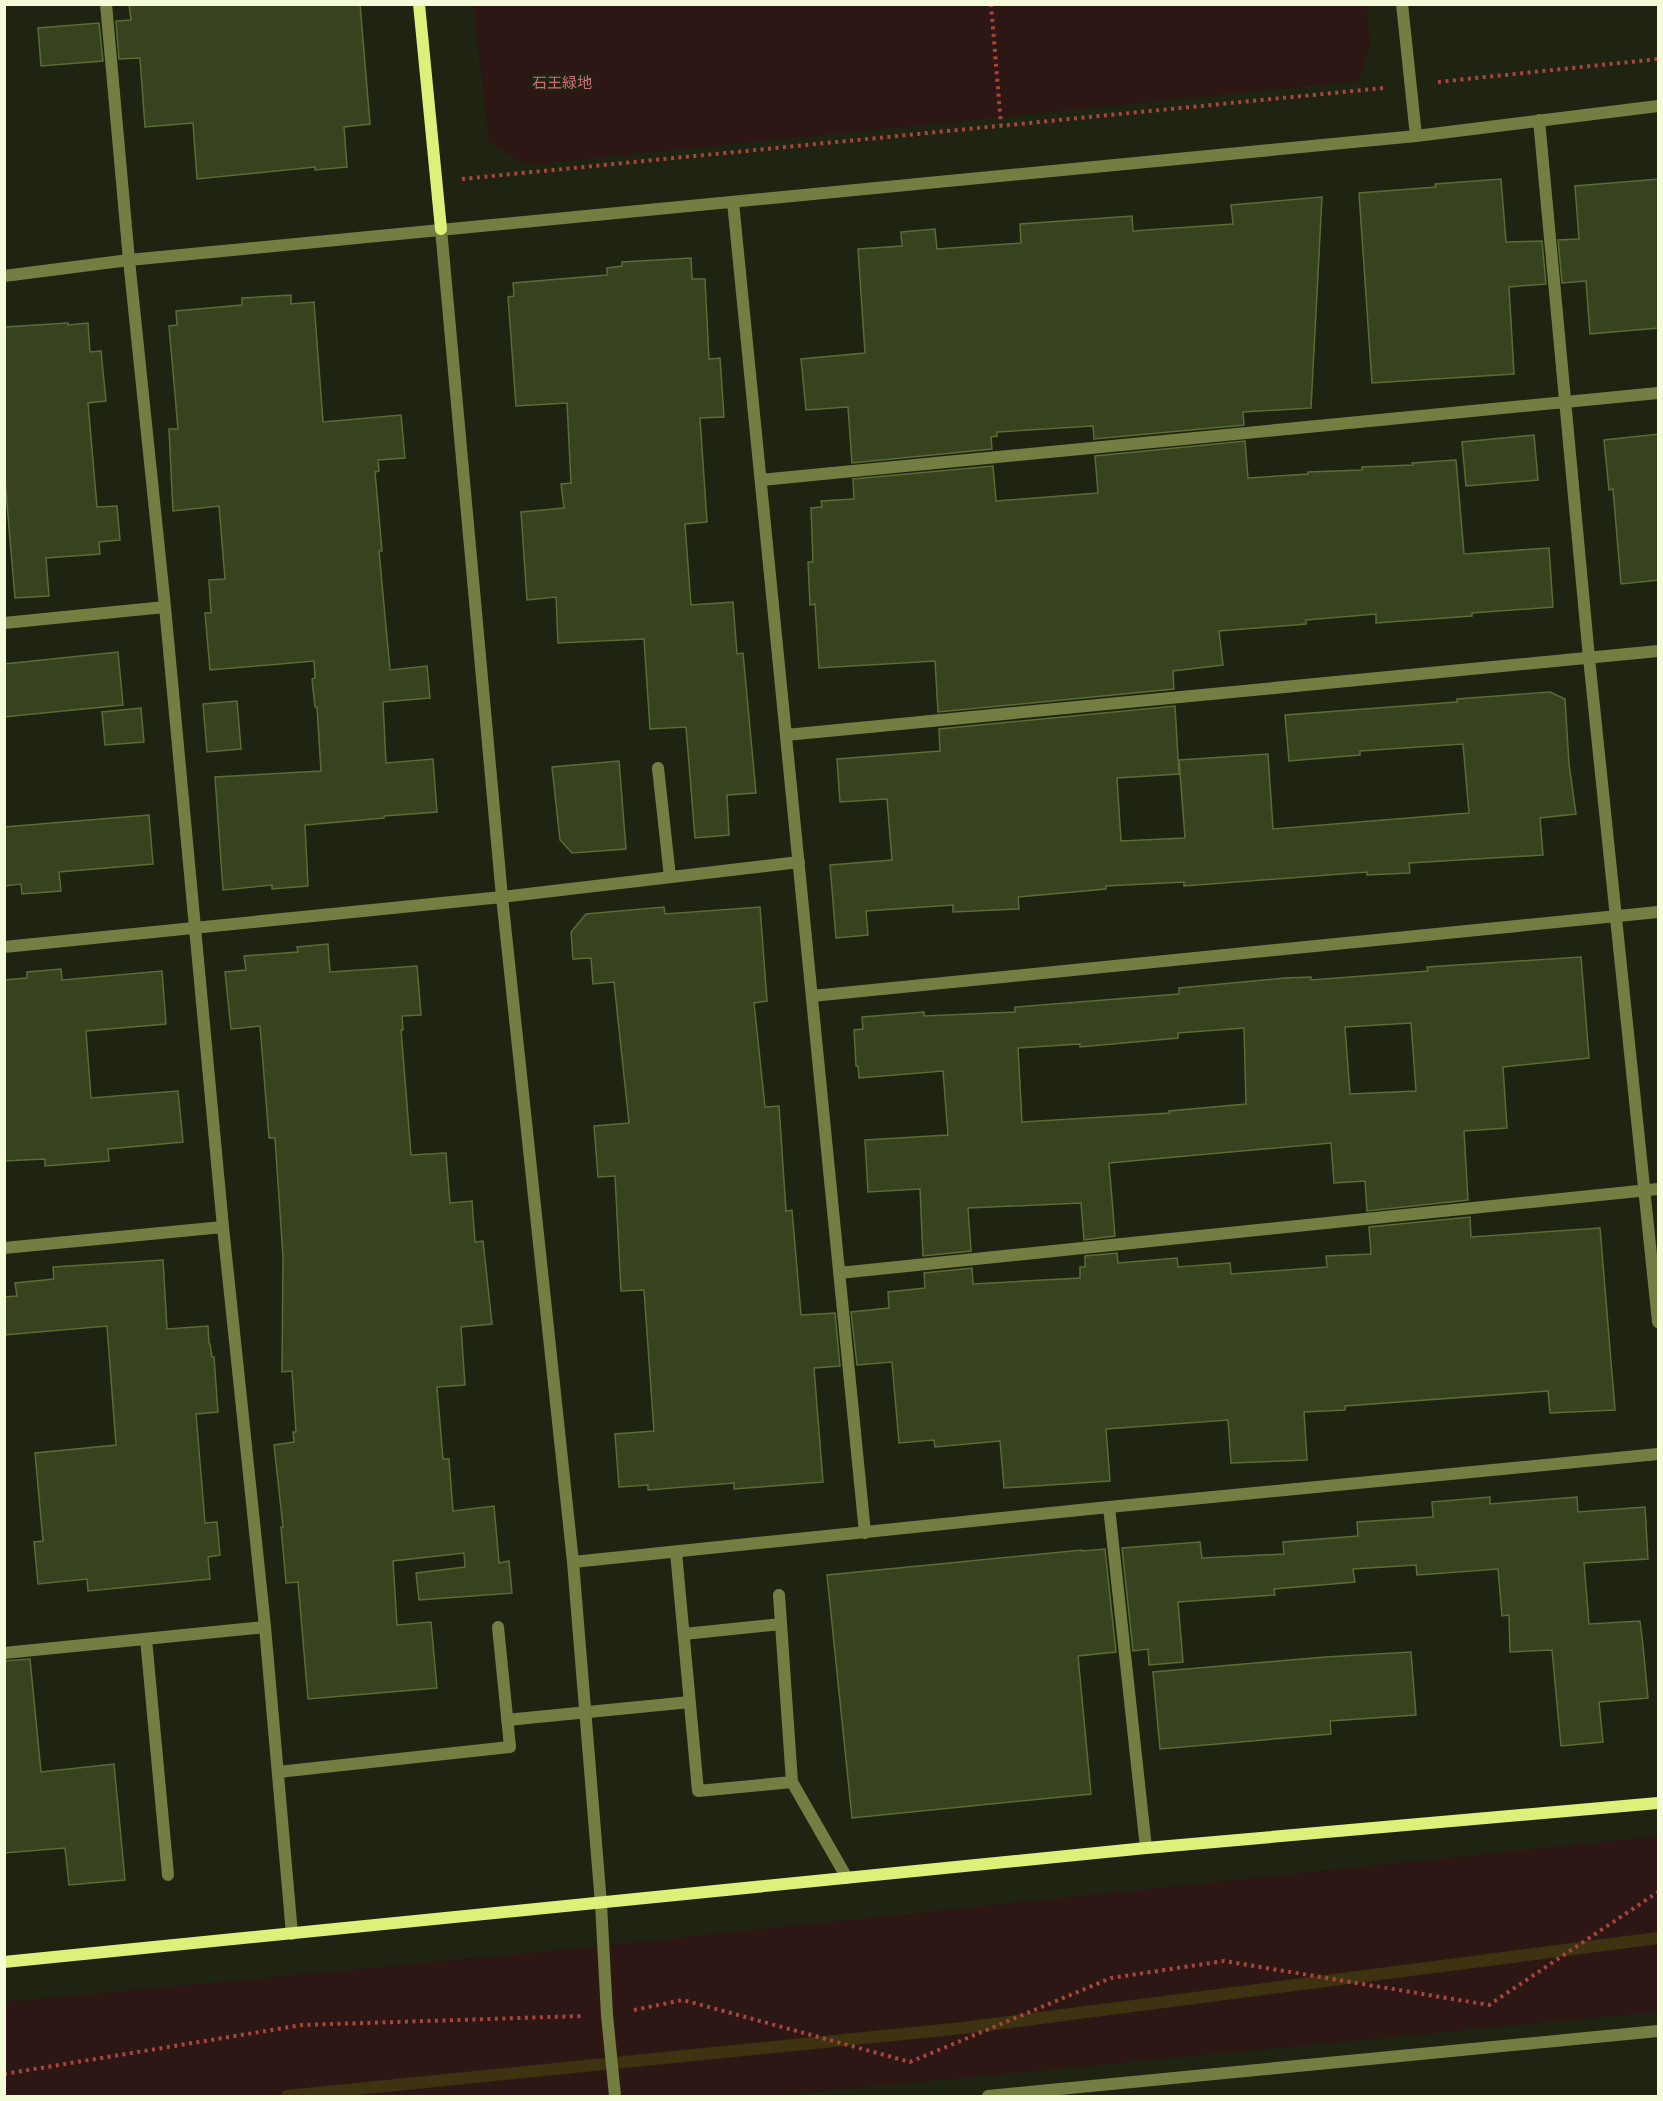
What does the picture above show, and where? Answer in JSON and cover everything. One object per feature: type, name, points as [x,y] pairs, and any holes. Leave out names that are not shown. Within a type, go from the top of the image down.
[{"type":"street","points":[[106,4],[129,260],[265,1627],[292,1934]]},
{"type":"street","points":[[419,4],[502,897],[573,1562],[615,2097]]},
{"type":"street","points":[[1402,4],[1416,136]]},
{"type":"street","points":[[4,276],[129,260],[441,229],[1416,136],[1659,106]]},
{"type":"street","points":[[1539,120],[1589,657],[1659,1322]]},
{"type":"street","points":[[733,202],[865,1533]]},
{"type":"street","points":[[761,480],[1659,393]]},
{"type":"street","points":[[4,623],[165,607]]},
{"type":"street","points":[[786,735],[1659,651]]},
{"type":"street","points":[[658,768],[670,877]]},
{"type":"street","points":[[4,947],[502,897],[799,862]]},
{"type":"street","points":[[812,996],[1659,912]]},
{"type":"street","points":[[839,1273],[1659,1189]]},
{"type":"street","points":[[4,1248],[224,1227]]},
{"type":"street","points":[[573,1562],[1659,1454]]},
{"type":"street","points":[[1109,1507],[1146,1848]]},
{"type":"street","points":[[676,1552],[698,1791],[792,1782]]},
{"type":"street","points":[[778,1595],[792,1782],[847,1878]]},
{"type":"street","points":[[684,1634],[780,1624]]},
{"type":"street","points":[[4,1653],[265,1627]]},
{"type":"street","points":[[278,1772],[510,1747],[498,1627]]},
{"type":"street","points":[[146,1639],[168,1875]]},
{"type":"street","points":[[507,1720],[690,1702]]},
{"type":"street","points":[[4,1962],[1146,1848],[1659,1803]]},
{"type":"street","points":[[988,2097],[1659,2031]]},
{"type":"path","points":[[991,4],[1001,125]]},
{"type":"path","points":[[436,182],[1659,59]]},
{"type":"path","points":[[4,2074],[302,2025],[607,2015],[683,2000],[910,2062],[1112,1978],[1224,1961],[1489,2005],[1659,1892]]},
{"type":"green space","name":"石王緑地","points":[[1366,4],[1370,46],[1359,81],[527,165],[489,141],[473,5]]},
{"type":"green space","points":[[1658,1836],[1658,2012],[773,2096],[5,2096],[5,2002],[539,1952]]},
{"type":"building","points":[[129,4],[360,4],[370,124],[344,127],[347,167],[315,170],[315,167],[197,179],[193,123],[145,127],[140,58],[119,59],[116,21],[131,20]]},
{"type":"building","points":[[99,23],[103,61],[41,66],[38,28]]},
{"type":"building","points":[[1501,179],[1506,242],[1542,241],[1546,284],[1509,287],[1514,374],[1372,383],[1359,193]]},
{"type":"building","points":[[1659,179],[1659,328],[1590,334],[1586,281],[1562,283],[1558,240],[1579,239],[1575,186]]},
{"type":"building","points":[[1322,197],[1311,408],[1243,412],[1244,425],[1094,439],[1093,426],[997,432],[997,436],[991,437],[992,449],[852,463],[848,407],[806,410],[801,359],[865,353],[858,249],[902,246],[901,232],[935,229],[937,249],[1021,243],[1020,224],[1132,216],[1133,231],[1233,224],[1231,205]]},
{"type":"building","points":[[691,258],[692,279],[705,279],[709,359],[720,358],[724,417],[700,418],[707,522],[685,524],[691,605],[733,602],[737,654],[743,653],[756,793],[727,795],[729,835],[695,838],[686,727],[650,729],[644,639],[558,643],[556,597],[527,600],[521,512],[564,508],[561,484],[571,483],[567,403],[516,406],[508,297],[514,296],[513,283],[607,275],[607,268],[622,266],[622,262]]},
{"type":"building","points":[[291,295],[291,304],[314,302],[323,422],[401,415],[405,458],[378,460],[379,471],[375,472],[382,551],[379,551],[390,670],[427,666],[430,698],[383,702],[386,763],[433,759],[437,812],[305,825],[308,886],[272,889],[272,885],[223,890],[215,777],[321,771],[317,707],[315,707],[312,679],[315,678],[314,661],[210,670],[205,613],[211,613],[209,580],[225,579],[219,506],[173,511],[169,429],[178,429],[169,326],[177,325],[176,311],[242,305],[242,298]]},
{"type":"building","points":[[68,323],[68,325],[88,323],[90,352],[101,351],[106,401],[88,403],[97,507],[117,506],[120,540],[99,542],[100,554],[46,558],[49,596],[15,598],[4,468],[4,327]]},
{"type":"building","points":[[1659,434],[1659,580],[1621,584],[1613,489],[1609,490],[1604,440]]},
{"type":"building","points":[[1534,435],[1538,480],[1466,486],[1462,442]]},
{"type":"building","points":[[1245,441],[1248,478],[1362,470],[1362,467],[1456,460],[1464,554],[1549,548],[1553,607],[1376,623],[1376,614],[1306,620],[1306,624],[1219,631],[1223,665],[1173,671],[1174,689],[938,712],[935,661],[819,668],[815,604],[810,605],[808,562],[813,562],[811,508],[822,507],[821,501],[854,499],[853,479],[993,466],[996,501],[1098,493],[1095,456]]},
{"type":"building","points":[[118,652],[123,705],[4,717],[4,664]]},
{"type":"building","points":[[1550,692],[1565,699],[1569,764],[1576,814],[1540,818],[1543,855],[1409,863],[1410,873],[1367,875],[1367,872],[1184,886],[1184,882],[1106,886],[1106,889],[1018,897],[1019,909],[953,912],[953,905],[866,911],[868,935],[836,938],[830,865],[892,860],[887,799],[840,802],[837,759],[940,751],[939,729],[1175,706],[1179,774],[1117,778],[1121,841],[1185,838],[1179,760],[1268,754],[1273,829],[1469,813],[1463,744],[1360,751],[1360,755],[1289,761],[1285,715],[1457,702],[1457,699]]},
{"type":"building","points":[[237,701],[241,749],[207,752],[203,704]]},
{"type":"building","points":[[141,708],[144,742],[105,745],[102,712]]},
{"type":"building","points":[[619,761],[626,849],[572,853],[560,840],[552,767]]},
{"type":"building","points":[[149,815],[153,864],[59,872],[61,891],[22,894],[21,884],[4,886],[4,827]]},
{"type":"building","points":[[664,907],[665,914],[760,907],[767,1001],[754,1003],[765,1107],[779,1106],[786,1211],[792,1210],[801,1315],[835,1313],[840,1366],[814,1368],[823,1482],[734,1489],[734,1483],[648,1490],[648,1485],[619,1487],[615,1434],[654,1431],[644,1290],[621,1291],[615,1176],[598,1177],[594,1126],[629,1123],[614,982],[593,984],[591,958],[573,959],[571,932],[586,914]]},
{"type":"building","points":[[328,944],[330,972],[417,966],[421,1015],[402,1016],[403,1030],[401,1030],[411,1155],[446,1153],[450,1203],[472,1201],[475,1242],[483,1241],[492,1324],[461,1327],[465,1385],[437,1387],[443,1459],[449,1459],[453,1511],[494,1506],[499,1563],[509,1561],[512,1593],[419,1600],[416,1573],[465,1567],[464,1553],[393,1561],[397,1625],[431,1622],[437,1688],[308,1699],[298,1582],[286,1583],[281,1527],[283,1527],[274,1445],[294,1442],[293,1432],[296,1432],[292,1371],[282,1372],[283,1257],[275,1138],[269,1138],[260,1026],[231,1029],[225,972],[246,970],[244,956],[298,952],[297,947]]},
{"type":"building","points":[[1581,957],[1589,1058],[1503,1067],[1507,1128],[1464,1131],[1468,1200],[1367,1211],[1365,1181],[1334,1183],[1331,1143],[1109,1163],[1115,1236],[1084,1240],[1081,1203],[968,1208],[971,1251],[923,1256],[920,1189],[868,1192],[865,1140],[948,1135],[943,1071],[859,1078],[854,1030],[863,1029],[862,1017],[924,1012],[924,1016],[1015,1012],[1015,1007],[1179,994],[1179,988],[1285,978],[1311,977],[1311,980],[1428,971],[1427,967]],"holes":[[[1411,1023],[1416,1091],[1350,1094],[1345,1027]],[[1244,1028],[1246,1104],[1169,1111],[1170,1113],[1022,1122],[1018,1048],[1080,1044],[1080,1047],[1178,1038],[1178,1033]]]},
{"type":"building","points":[[61,969],[62,980],[162,971],[166,1024],[86,1031],[91,1098],[178,1091],[183,1142],[108,1149],[109,1161],[45,1166],[45,1159],[4,1161],[4,980],[27,978],[27,972]]},
{"type":"building","points":[[1470,1217],[1471,1237],[1600,1228],[1615,1410],[1550,1413],[1548,1391],[1345,1406],[1345,1410],[1304,1412],[1307,1460],[1231,1463],[1228,1420],[1106,1429],[1110,1481],[1004,1488],[1000,1441],[935,1447],[934,1440],[899,1443],[892,1362],[857,1365],[851,1312],[889,1308],[888,1292],[925,1288],[924,1273],[972,1268],[973,1284],[1080,1278],[1080,1267],[1085,1267],[1085,1256],[1117,1253],[1118,1263],[1177,1258],[1178,1267],[1230,1263],[1231,1274],[1327,1267],[1326,1256],[1371,1254],[1369,1227]]},
{"type":"building","points":[[163,1260],[167,1329],[208,1326],[209,1344],[212,1357],[214,1357],[218,1412],[196,1414],[205,1523],[217,1522],[220,1555],[208,1557],[210,1579],[88,1591],[87,1579],[38,1584],[34,1542],[43,1541],[35,1453],[116,1445],[107,1326],[4,1335],[4,1297],[17,1296],[15,1283],[54,1279],[53,1267]]},
{"type":"building","points":[[1490,1497],[1490,1504],[1577,1497],[1578,1512],[1645,1507],[1648,1559],[1584,1563],[1589,1624],[1640,1621],[1643,1646],[1648,1698],[1599,1702],[1603,1742],[1561,1746],[1552,1650],[1510,1652],[1509,1615],[1502,1616],[1498,1569],[1417,1575],[1416,1565],[1353,1569],[1355,1582],[1274,1589],[1275,1595],[1178,1602],[1183,1662],[1149,1665],[1148,1649],[1133,1651],[1122,1548],[1200,1542],[1202,1558],[1284,1554],[1283,1542],[1358,1536],[1357,1522],[1433,1517],[1432,1502]]},
{"type":"building","points":[[1105,1549],[1116,1652],[1078,1656],[1091,1794],[852,1818],[827,1575]]},
{"type":"building","points":[[1411,1652],[1416,1715],[1330,1721],[1331,1734],[1160,1749],[1153,1672]]},
{"type":"building","points":[[30,1659],[41,1772],[114,1764],[125,1880],[69,1885],[65,1848],[4,1853],[4,1661]]},
{"type":"waterway","points":[[287,2096],[963,2028],[1658,1938]]}]
